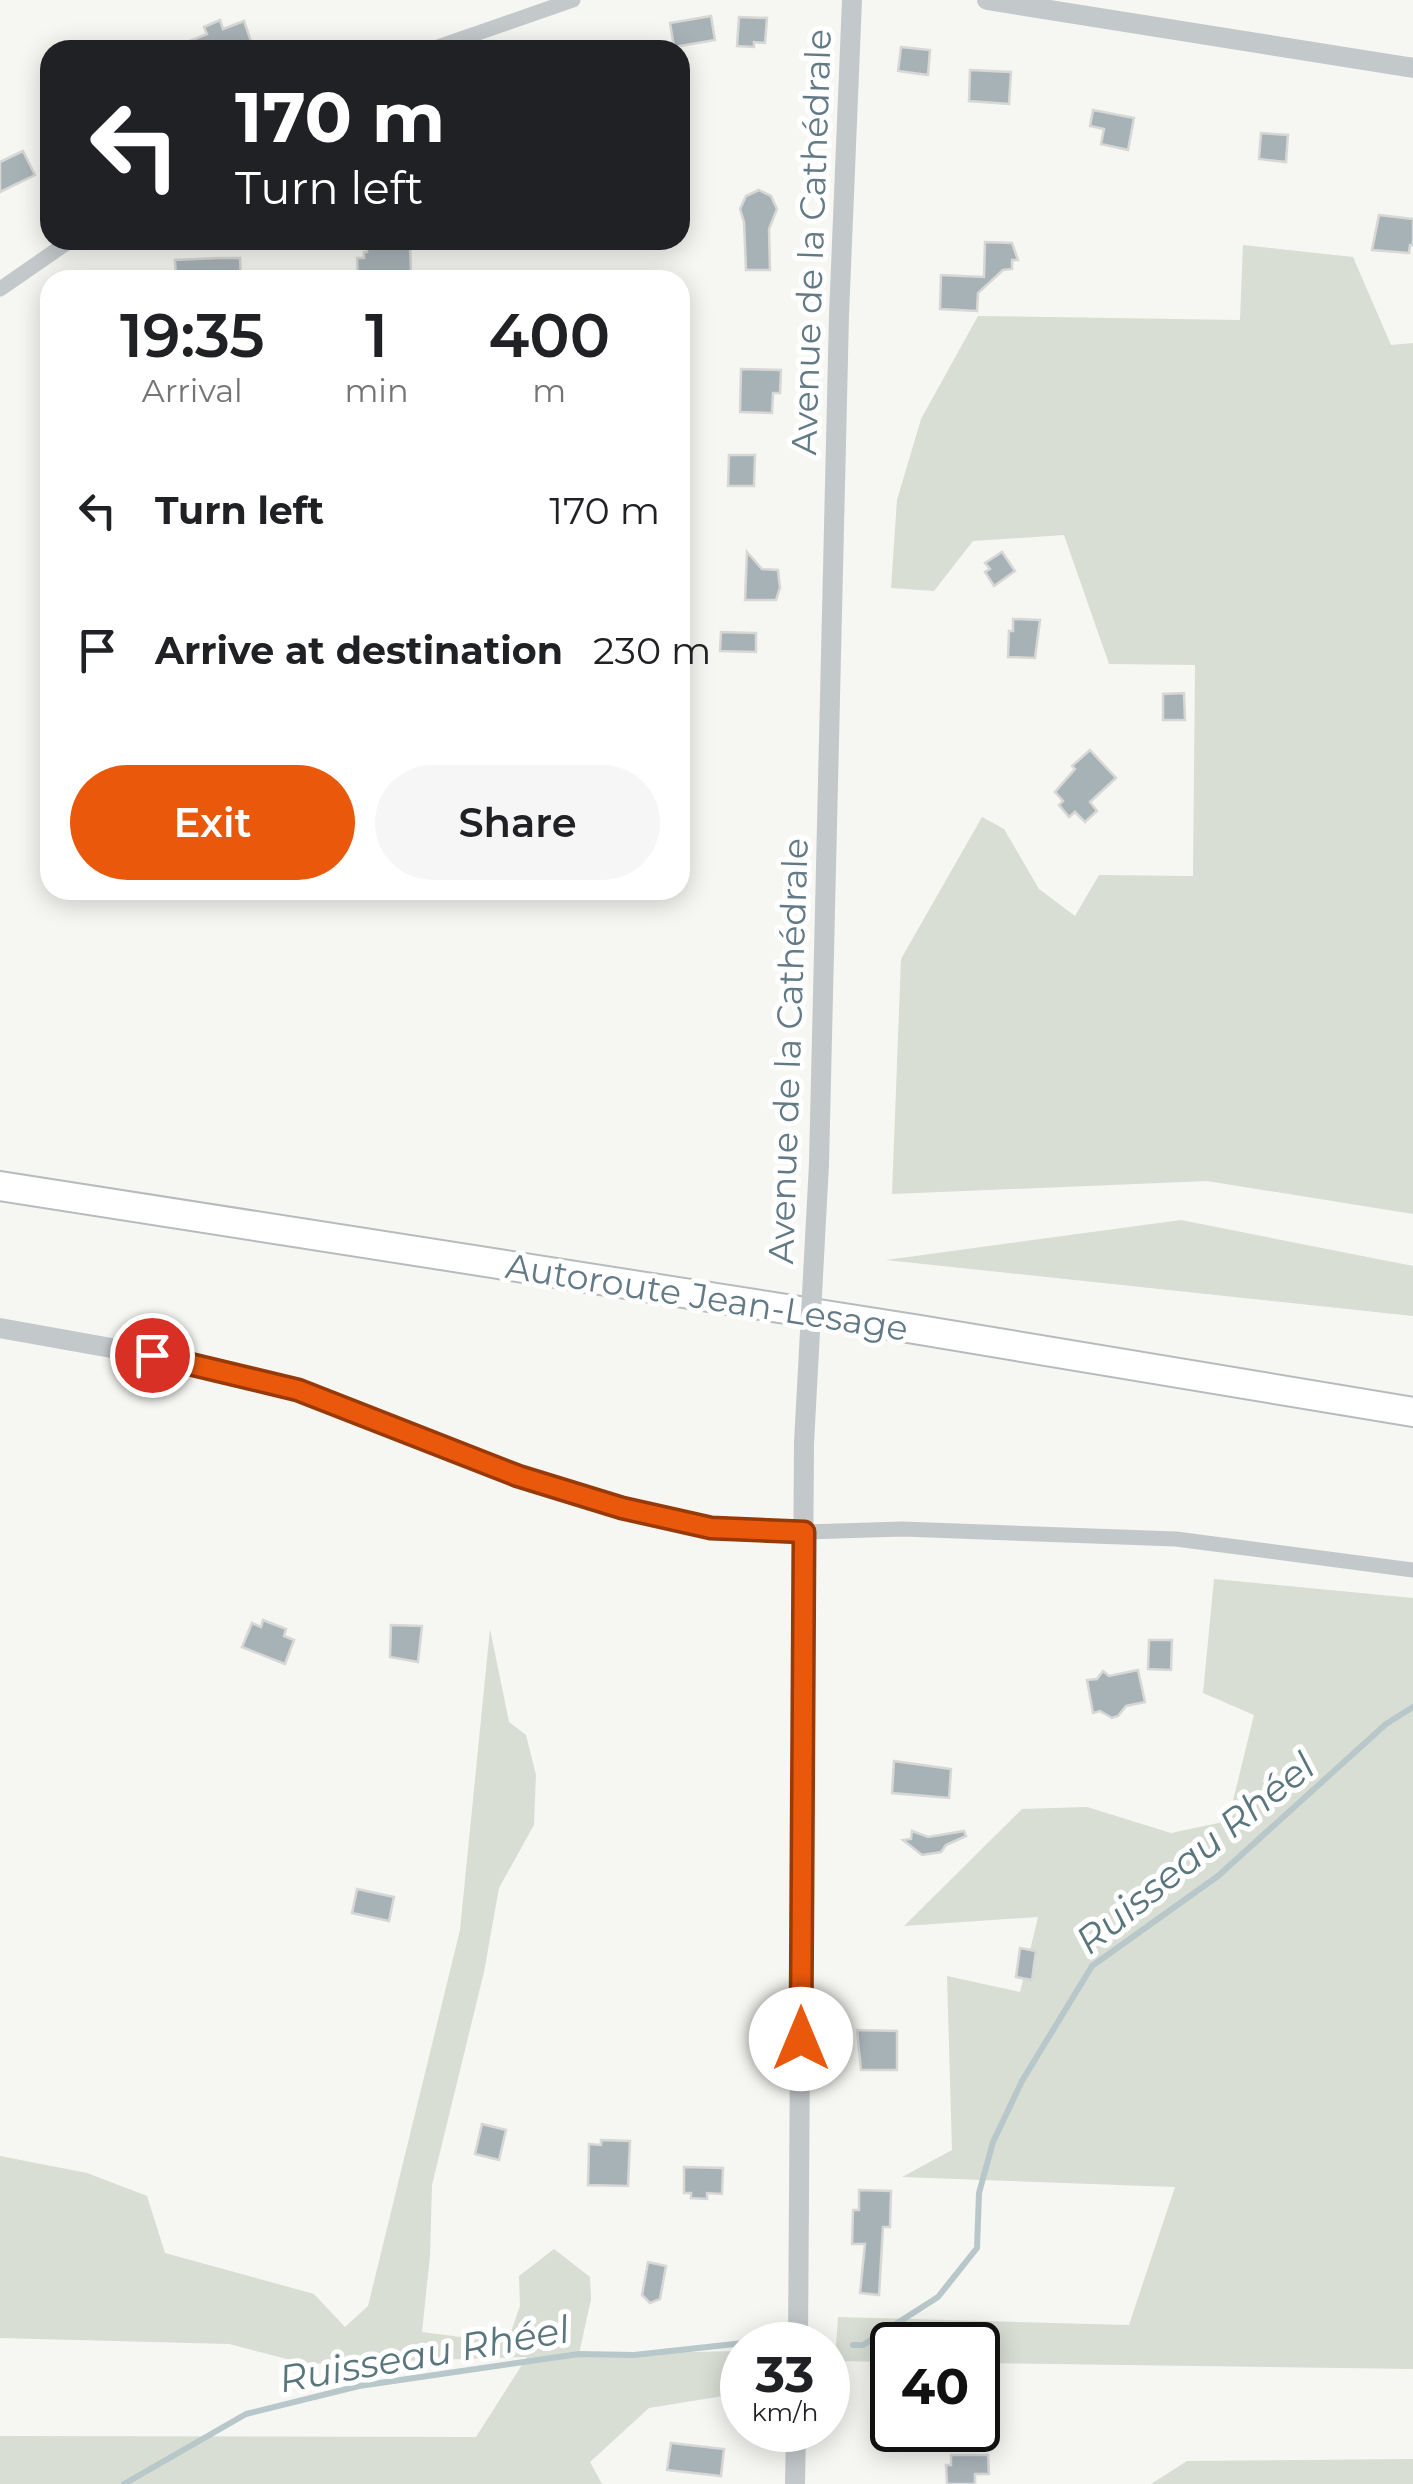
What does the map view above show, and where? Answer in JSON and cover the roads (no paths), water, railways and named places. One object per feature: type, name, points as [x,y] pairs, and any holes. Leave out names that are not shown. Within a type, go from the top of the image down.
[{"type":"highway","name":"Autoroute Jean-Lesage","points":[[0,1186],[914,1329],[1413,1412]]},
{"type":"street","points":[[510,0],[517,18]]},
{"type":"street","points":[[456,40],[574,0]]},
{"type":"street","name":"Avenue de la Cathédrale","points":[[798,2322],[804,1443],[820,1164],[838,332],[852,0]]},
{"type":"street","points":[[986,0],[1413,68]]},
{"type":"street","points":[[0,289],[57,250]]},
{"type":"street","points":[[0,1328],[184,1361],[298,1390],[518,1476],[622,1508],[711,1528],[804,1532],[902,1528],[1176,1538],[1413,1570]]},
{"type":"street","points":[[795,2484],[796,2452]]},
{"type":"waterway","name":"Ruisseau Rhéel","points":[[853,2345],[863,2345],[938,2297],[977,2248],[979,2193],[993,2142],[1022,2081],[1092,1966],[1218,1876],[1386,1724],[1413,1707]]},
{"type":"waterway","name":"Ruisseau Rhéel","points":[[124,2484],[246,2414],[359,2386],[579,2354],[634,2355],[720,2346]]}]
